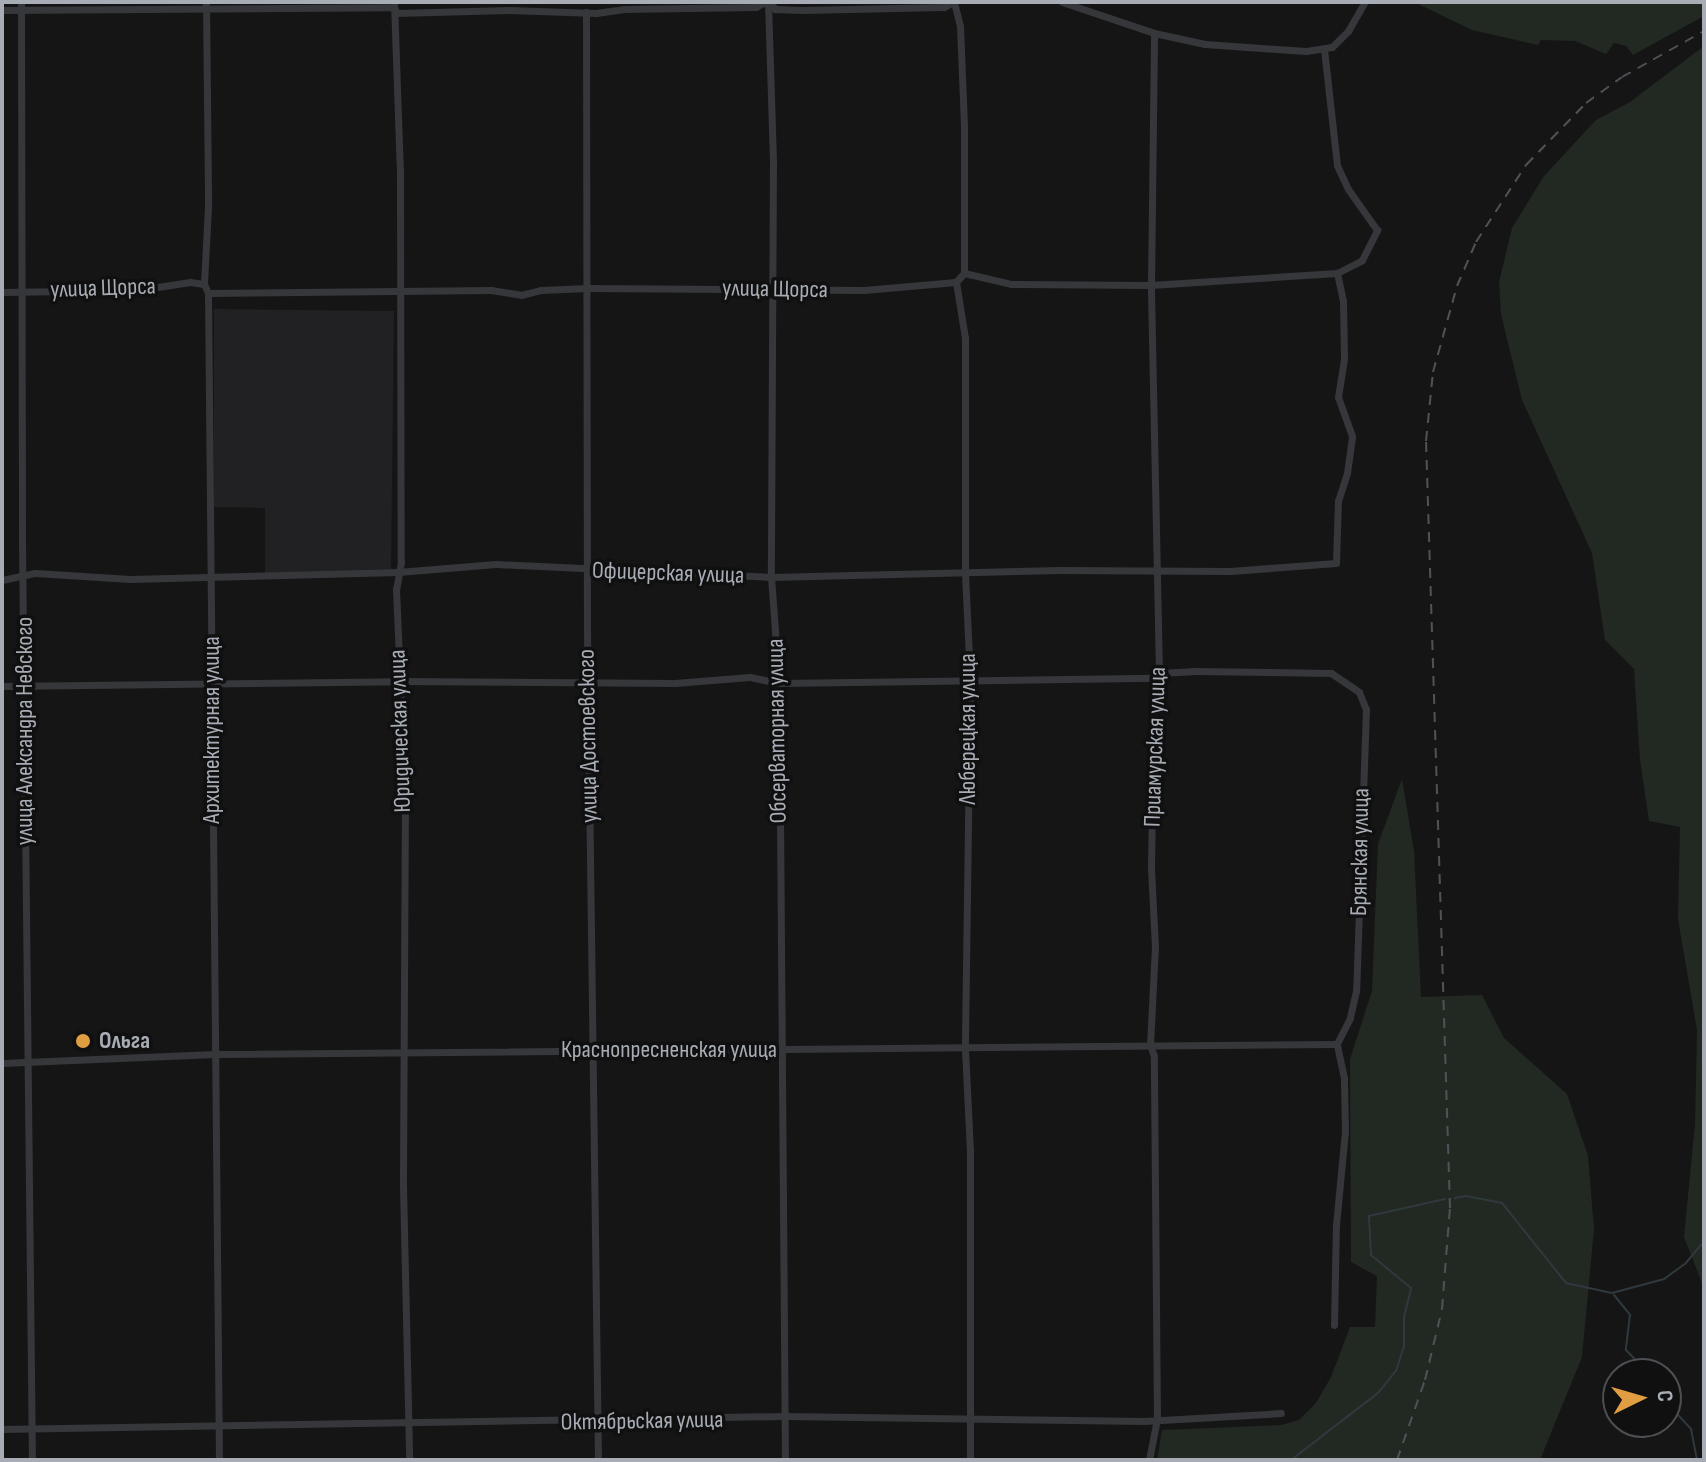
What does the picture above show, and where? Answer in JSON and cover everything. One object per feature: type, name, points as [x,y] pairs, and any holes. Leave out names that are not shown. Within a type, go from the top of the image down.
[{"type":"street","points":[[2,10],[22,6],[206,6],[586,12],[756,7],[768,2],[775,9],[802,10],[944,7],[954,2],[960,26],[964,126],[964,273],[956,282]]},
{"type":"street","name":"Обсерваторная улица","points":[[768,2],[772,289],[771,577],[779,683],[779,1050],[785,1460]]},
{"type":"street","points":[[1062,2],[1154,33],[1205,44],[1324,50],[1348,31],[1365,2]]},
{"type":"street","name":"улица Александра Невского","points":[[22,6],[26,1064],[32,1460]]},
{"type":"street","name":"Архитектурная улица","points":[[206,6],[208,207],[204,284],[208,293],[219,1460]]},
{"type":"street","name":"Юридическая улица","points":[[394,7],[400,290],[401,562],[398,572],[396,646],[405,795],[403,1054],[406,1422],[409,1460]]},
{"type":"street","name":"улица Достоевского","points":[[586,12],[591,1050],[600,1359],[596,1422],[598,1460]]},
{"type":"street","name":"Приамурская улица","points":[[1149,1460],[1157,1419],[1154,1056],[1150,1045],[1155,947],[1151,868],[1156,675],[1151,285],[1154,33]]},
{"type":"street","points":[[964,273],[976,279],[1011,284],[1151,285],[1337,273],[1362,260],[1377,230],[1348,189],[1337,165],[1324,50]]},
{"type":"street","name":"Офицерская улица","points":[[2,580],[25,575],[130,579],[398,572],[496,564],[771,577],[1155,569],[1230,571],[1336,563],[1338,501],[1347,473],[1352,436],[1338,397],[1344,358],[1343,301],[1337,273]]},
{"type":"street","name":"улица Щорса","points":[[2,292],[138,290],[190,282],[204,284]]},
{"type":"street","name":"улица Щорса","points":[[208,293],[491,290],[521,295],[541,290],[588,288],[864,290],[956,282]]},
{"type":"street","name":"Люберецкая улица","points":[[956,282],[965,338],[965,573],[970,681],[965,1049],[970,1151],[970,1460]]},
{"type":"street","name":"Брянская улица","points":[[1156,675],[1331,673],[1359,692],[1366,709],[1356,991],[1350,1018],[1337,1044]]},
{"type":"street","points":[[2,686],[589,680],[675,683],[750,677],[779,683],[1156,675]]},
{"type":"street","points":[[1334,1325],[1336,1225],[1345,1132],[1344,1078],[1337,1044]]},
{"type":"street","name":"Краснопресненская улица","points":[[2,1063],[215,1054],[1337,1044]]},
{"type":"street","name":"Октябрьская улица","points":[[2,1429],[596,1422],[784,1416],[970,1421],[1157,1419],[1281,1413]]},
{"type":"shaded area","points":[[1414,2],[1704,2],[1704,16],[1633,55],[1626,46],[1614,43],[1606,54],[1575,41],[1541,40],[1538,45],[1472,30]]},
{"type":"shaded area","points":[[1704,46],[1704,1288],[1684,1237],[1695,1124],[1697,1030],[1678,919],[1680,827],[1649,821],[1640,760],[1634,669],[1605,640],[1592,553],[1522,400],[1501,314],[1499,282],[1512,228],[1544,176],[1596,120],[1630,102]]},
{"type":"shaded area","points":[[214,309],[394,311],[391,569],[265,573],[265,508],[214,507]]},
{"type":"shaded area","points":[[1402,779],[1414,851],[1421,997],[1482,995],[1504,1038],[1567,1094],[1588,1156],[1594,1229],[1582,1357],[1540,1460],[1157,1460],[1162,1430],[1281,1425],[1299,1420],[1316,1403],[1331,1377],[1350,1327],[1375,1327],[1377,1276],[1351,1262],[1350,1059],[1372,991],[1378,844]]},
{"type":"waterway","points":[[1455,1198],[1466,1196],[1502,1203],[1566,1283],[1612,1293],[1664,1279],[1685,1264],[1704,1241]]},
{"type":"waterway","points":[[1291,1460],[1378,1393],[1396,1371],[1404,1347],[1404,1317],[1411,1288],[1371,1255],[1369,1216],[1445,1199]]},
{"type":"waterway","points":[[1614,1295],[1630,1315],[1626,1350],[1634,1358]]},
{"type":"waterway","points":[[1682,1419],[1691,1429],[1697,1460]]},
{"type":"railway","points":[[1397,1460],[1425,1380],[1442,1309],[1450,1208],[1426,441],[1433,372],[1457,286],[1476,242],[1526,165],[1586,103],[1622,77],[1704,31]]},
{"type":"place","name":"Ольга","points":[[83,1041]]}]
